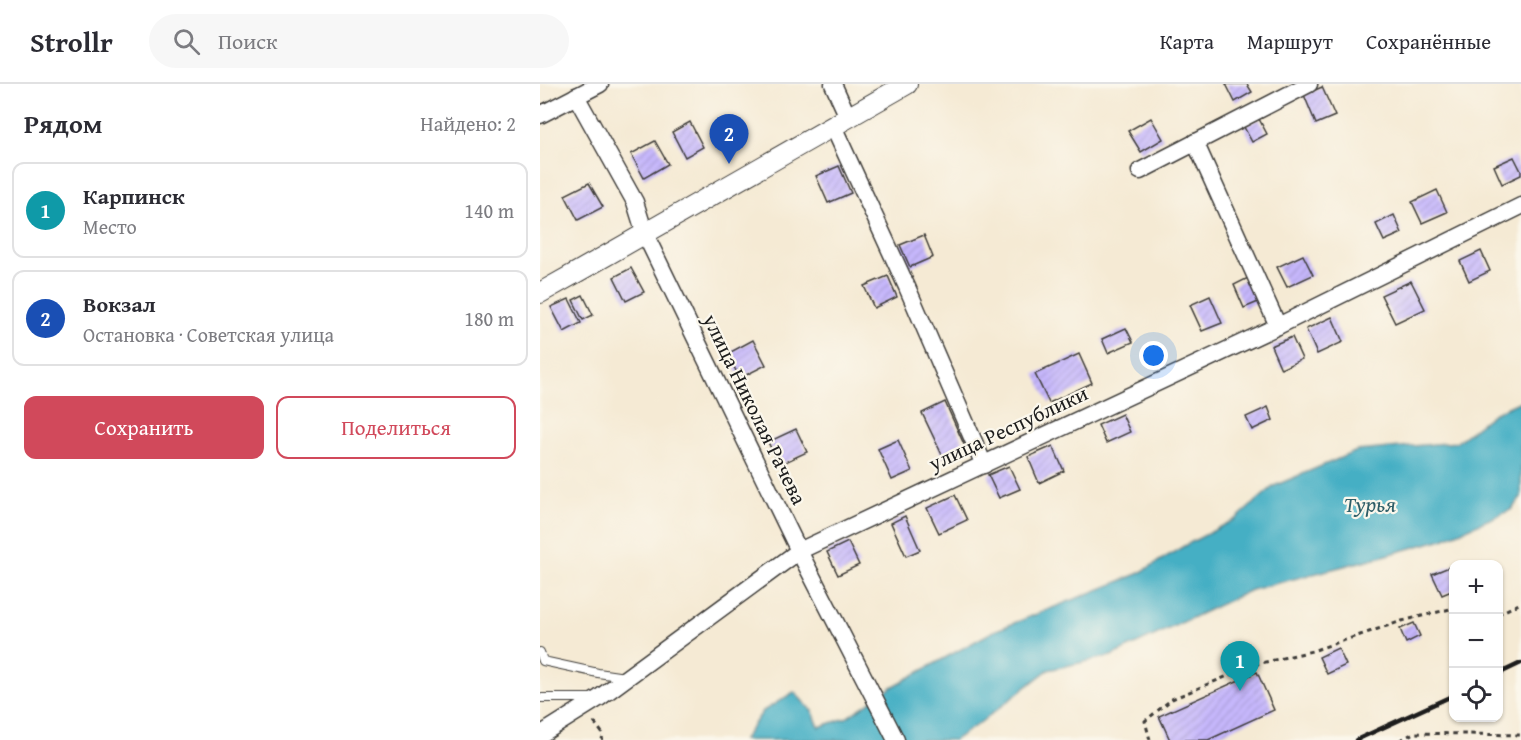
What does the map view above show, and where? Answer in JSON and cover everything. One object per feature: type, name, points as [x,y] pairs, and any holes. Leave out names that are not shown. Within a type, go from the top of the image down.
[{"type":"street","points":[[540,115],[600,84]]},
{"type":"street","points":[[833,84],[840,121],[907,287],[984,465]]},
{"type":"street","points":[[540,293],[907,84]]},
{"type":"street","points":[[1140,171],[1309,84]]},
{"type":"street","name":"улица Николая Рачева","points":[[576,96],[634,202],[645,234],[799,551],[896,740]]},
{"type":"street","points":[[1195,142],[1278,326]]},
{"type":"street","name":"улица Республики","points":[[540,735],[584,708],[799,551],[1278,326],[1521,206]]},
{"type":"lane","points":[[540,652],[543,661],[626,677]]},
{"type":"lane","points":[[540,698],[598,698]]},
{"type":"path","points":[[1503,612],[1521,603]]},
{"type":"path","points":[[1150,740],[1145,721],[1172,699],[1257,664],[1312,651],[1402,621],[1449,609]]},
{"type":"path","points":[[584,708],[603,734],[602,740]]},
{"type":"path","points":[[1400,740],[1414,733],[1521,735]]},
{"type":"water","name":"Турья","points":[[1521,401],[1521,497],[1511,510],[1443,539],[1251,590],[1111,656],[1048,670],[954,740],[743,740],[763,711],[794,692],[813,712],[819,727],[846,718],[892,687],[994,631],[1138,574],[1184,546],[1236,519],[1274,486],[1357,451],[1457,442],[1493,414]]},
{"type":"building","points":[[1226,84],[1247,84],[1252,92],[1235,102]]},
{"type":"building","points":[[1322,87],[1335,116],[1316,124],[1304,95]]},
{"type":"building","points":[[1151,118],[1163,139],[1141,152],[1128,131]]},
{"type":"building","points":[[1259,119],[1267,134],[1252,142],[1244,127]]},
{"type":"building","points":[[690,122],[703,147],[685,157],[672,132]]},
{"type":"building","points":[[655,141],[668,164],[644,178],[631,154]]},
{"type":"building","points":[[1514,157],[1521,175],[1502,184],[1494,166]]},
{"type":"building","points":[[839,166],[851,193],[828,203],[816,176]]},
{"type":"building","points":[[589,183],[603,207],[578,220],[565,195]]},
{"type":"building","points":[[1437,190],[1447,212],[1422,223],[1412,202]]},
{"type":"building","points":[[1394,215],[1402,233],[1384,241],[1376,224]]},
{"type":"building","points":[[924,235],[933,257],[910,267],[900,245]]},
{"type":"building","points":[[1481,251],[1490,271],[1469,281],[1460,261]]},
{"type":"building","points":[[1303,255],[1313,275],[1287,287],[1277,267]]},
{"type":"building","points":[[631,268],[644,292],[626,301],[614,277]]},
{"type":"building","points":[[888,276],[897,297],[874,308],[864,286]]},
{"type":"building","points":[[1252,276],[1263,300],[1244,308],[1234,285]]},
{"type":"building","points":[[1411,281],[1425,309],[1395,323],[1381,295]]},
{"type":"building","points":[[583,295],[593,315],[583,320],[573,300]]},
{"type":"building","points":[[1210,296],[1222,323],[1202,331],[1190,305]]},
{"type":"building","points":[[569,299],[581,323],[564,332],[551,307]]},
{"type":"building","points":[[1332,317],[1343,342],[1317,354],[1306,329]]},
{"type":"building","points":[[1126,328],[1133,342],[1108,353],[1102,339]]},
{"type":"building","points":[[1292,337],[1302,359],[1281,369],[1271,346]]},
{"type":"building","points":[[753,340],[766,365],[740,378],[727,354]]},
{"type":"building","points":[[1079,354],[1092,383],[1049,403],[1035,374]]},
{"type":"building","points":[[945,402],[966,449],[944,459],[922,413]]},
{"type":"building","points":[[1268,407],[1273,420],[1252,430],[1246,417]]},
{"type":"building","points":[[1122,414],[1130,432],[1106,443],[1098,425]]},
{"type":"building","points":[[796,429],[807,452],[779,465],[768,442]]},
{"type":"building","points":[[898,440],[912,471],[892,480],[878,449]]},
{"type":"building","points":[[1053,446],[1064,471],[1039,483],[1028,457]]},
{"type":"building","points":[[1009,466],[1020,489],[999,498],[988,475]]},
{"type":"building","points":[[955,495],[967,520],[939,533],[927,508]]},
{"type":"building","points":[[905,516],[920,550],[906,556],[891,523]]},
{"type":"building","points":[[848,542],[859,565],[838,575],[827,552]]},
{"type":"building","points":[[1449,567],[1449,592],[1442,595],[1432,574]]},
{"type":"building","points":[[1414,623],[1420,636],[1406,643],[1400,629]]},
{"type":"building","points":[[1338,648],[1346,665],[1327,674],[1319,657]]},
{"type":"building","points":[[1257,672],[1274,710],[1208,740],[1170,740],[1159,716]]},
{"type":"railway","points":[[1503,672],[1521,663]]},
{"type":"railway","points":[[1356,740],[1449,697]]},
{"type":"place","name":"Вокзал","points":[[729,164]]},
{"type":"place","name":"Карпинск","points":[[1240,691]]}]
